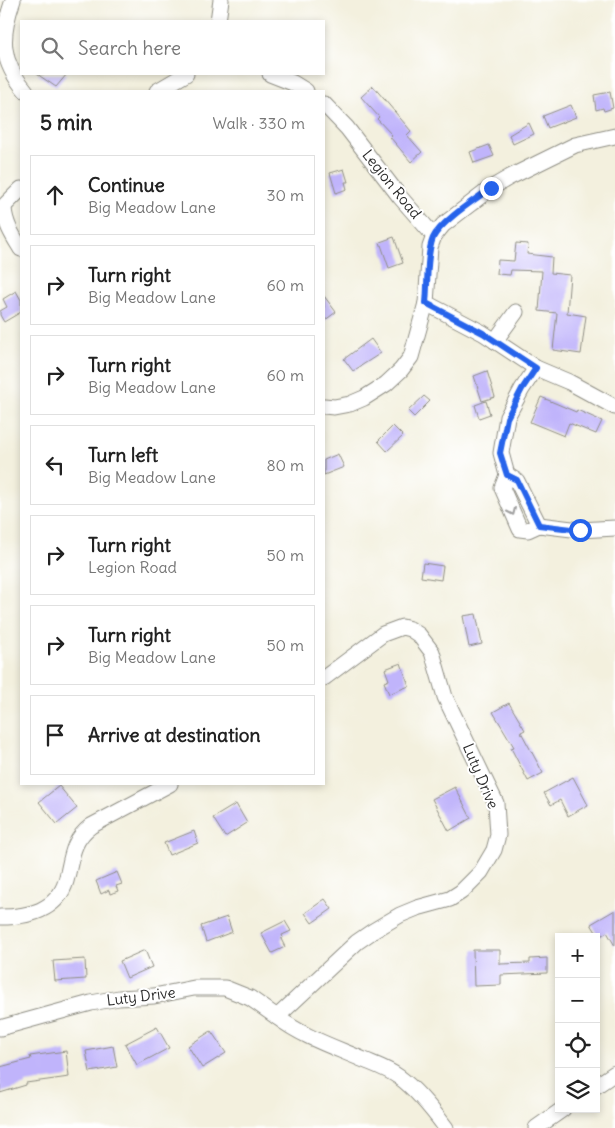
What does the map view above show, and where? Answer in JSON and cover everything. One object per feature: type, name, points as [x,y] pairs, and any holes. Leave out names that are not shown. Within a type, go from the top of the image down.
[{"type":"street","points":[[13,0],[3,23],[2,44],[8,67],[25,90]]},
{"type":"street","points":[[218,20],[221,0]]},
{"type":"street","points":[[158,90],[184,75]]},
{"type":"street","points":[[273,75],[304,90]]},
{"type":"street","name":"Legion Road","points":[[325,105],[347,128],[400,197],[434,236]]},
{"type":"street","points":[[325,406],[334,407],[357,401],[386,384],[411,357],[426,303],[430,247],[434,236],[458,213],[491,188],[575,145],[615,136]]},
{"type":"street","points":[[20,190],[2,209],[20,247]]},
{"type":"street","points":[[426,303],[495,341],[536,368],[569,382],[615,407]]},
{"type":"street","points":[[495,341],[516,312]]},
{"type":"street","points":[[536,368],[522,389],[507,418],[500,453],[507,475],[502,488],[520,529],[528,530],[539,525],[580,530],[615,528]]},
{"type":"street","name":"Luty Drive","points":[[277,1017],[357,942],[409,911],[450,899],[461,892],[481,872],[494,850],[498,835],[496,803],[445,697],[432,652],[419,635],[410,629],[402,627],[382,634],[325,677]]},
{"type":"street","points":[[0,917],[17,917],[37,913],[53,903],[61,894],[66,881],[69,862],[82,833],[91,826],[168,785]]},
{"type":"street","name":"Luty Drive","points":[[0,1028],[91,1003],[119,998],[154,996],[194,988],[225,988],[250,998],[288,1025],[306,1035],[382,1067],[398,1077],[422,1097],[446,1128]]},
{"type":"street","points":[[600,1083],[615,1073]]},
{"type":"street","points":[[536,1128],[557,1113]]},
{"type":"building","points":[[38,75],[66,75],[56,87]]},
{"type":"building","points":[[373,86],[411,131],[407,135],[422,152],[411,162],[390,137],[392,135],[377,119],[379,117],[361,97]]},
{"type":"building","points":[[610,92],[613,108],[604,111],[603,108],[596,110],[594,95]]},
{"type":"building","points":[[571,105],[576,117],[548,128],[543,116]]},
{"type":"building","points":[[529,123],[534,134],[513,144],[509,135]]},
{"type":"building","points":[[489,145],[494,156],[474,163],[470,152]]},
{"type":"building","points":[[344,169],[348,182],[345,182],[347,189],[336,193],[330,173]]},
{"type":"building","points":[[394,237],[403,263],[389,268],[380,242]]},
{"type":"building","points":[[516,243],[528,244],[527,254],[552,257],[551,273],[570,275],[567,313],[586,316],[581,354],[553,350],[557,313],[539,311],[542,271],[511,270],[510,275],[497,274],[498,260],[514,261]]},
{"type":"building","points":[[16,291],[20,298],[20,313],[4,322],[0,315],[0,311],[7,307],[3,299]]},
{"type":"building","points":[[325,297],[336,312],[325,320]]},
{"type":"building","points":[[371,339],[381,353],[353,371],[344,359]]},
{"type":"building","points":[[487,371],[495,397],[482,401],[474,376]]},
{"type":"building","points":[[424,396],[430,401],[414,417],[408,411]]},
{"type":"building","points":[[541,397],[602,421],[596,434],[569,423],[564,436],[530,422]]},
{"type":"building","points":[[486,401],[490,414],[479,418],[475,405]]},
{"type":"building","points":[[393,426],[403,436],[387,451],[378,441]]},
{"type":"building","points":[[338,454],[344,467],[325,475],[325,460]]},
{"type":"building","points":[[423,563],[443,566],[441,580],[421,577]]},
{"type":"building","points":[[476,614],[482,644],[469,647],[463,616]]},
{"type":"building","points":[[401,663],[409,686],[389,694],[384,682],[389,680],[385,669]]},
{"type":"building","points":[[509,703],[525,730],[521,732],[543,773],[528,781],[511,748],[514,747],[493,712]]},
{"type":"building","points":[[573,777],[588,805],[568,816],[560,800],[551,805],[544,793]]},
{"type":"building","points":[[59,786],[77,808],[57,824],[39,802]]},
{"type":"building","points":[[455,787],[471,818],[449,831],[432,799]]},
{"type":"building","points":[[236,804],[247,823],[225,837],[213,818]]},
{"type":"building","points":[[194,831],[198,843],[169,855],[164,843]]},
{"type":"building","points":[[117,872],[122,884],[116,886],[118,891],[110,894],[109,890],[101,894],[96,881]]},
{"type":"building","points":[[325,899],[332,909],[312,923],[305,913]]},
{"type":"building","points":[[615,910],[615,946],[607,932],[600,936],[600,933],[597,933],[591,924]]},
{"type":"building","points":[[227,917],[232,932],[206,942],[201,926]]},
{"type":"building","points":[[285,921],[291,931],[282,935],[283,938],[281,939],[285,947],[272,953],[261,933]]},
{"type":"building","points":[[145,950],[152,967],[127,978],[120,961]]},
{"type":"building","points":[[473,950],[500,950],[500,964],[530,963],[530,959],[547,958],[547,973],[501,975],[501,985],[474,986]]},
{"type":"building","points":[[85,959],[86,979],[55,981],[53,961]]},
{"type":"building","points":[[157,1027],[169,1048],[137,1065],[125,1044]]},
{"type":"building","points":[[211,1031],[226,1053],[202,1068],[188,1046]]},
{"type":"building","points":[[113,1046],[117,1067],[90,1072],[86,1051]]},
{"type":"building","points":[[66,1051],[69,1077],[26,1083],[26,1085],[0,1093],[0,1067],[31,1059],[30,1056]]},
{"type":"route","points":[[491,188],[443,225],[434,236],[430,247],[426,303],[483,333],[536,368],[522,389],[507,418],[500,453],[507,475],[517,480],[523,496],[539,525],[580,530]]}]
